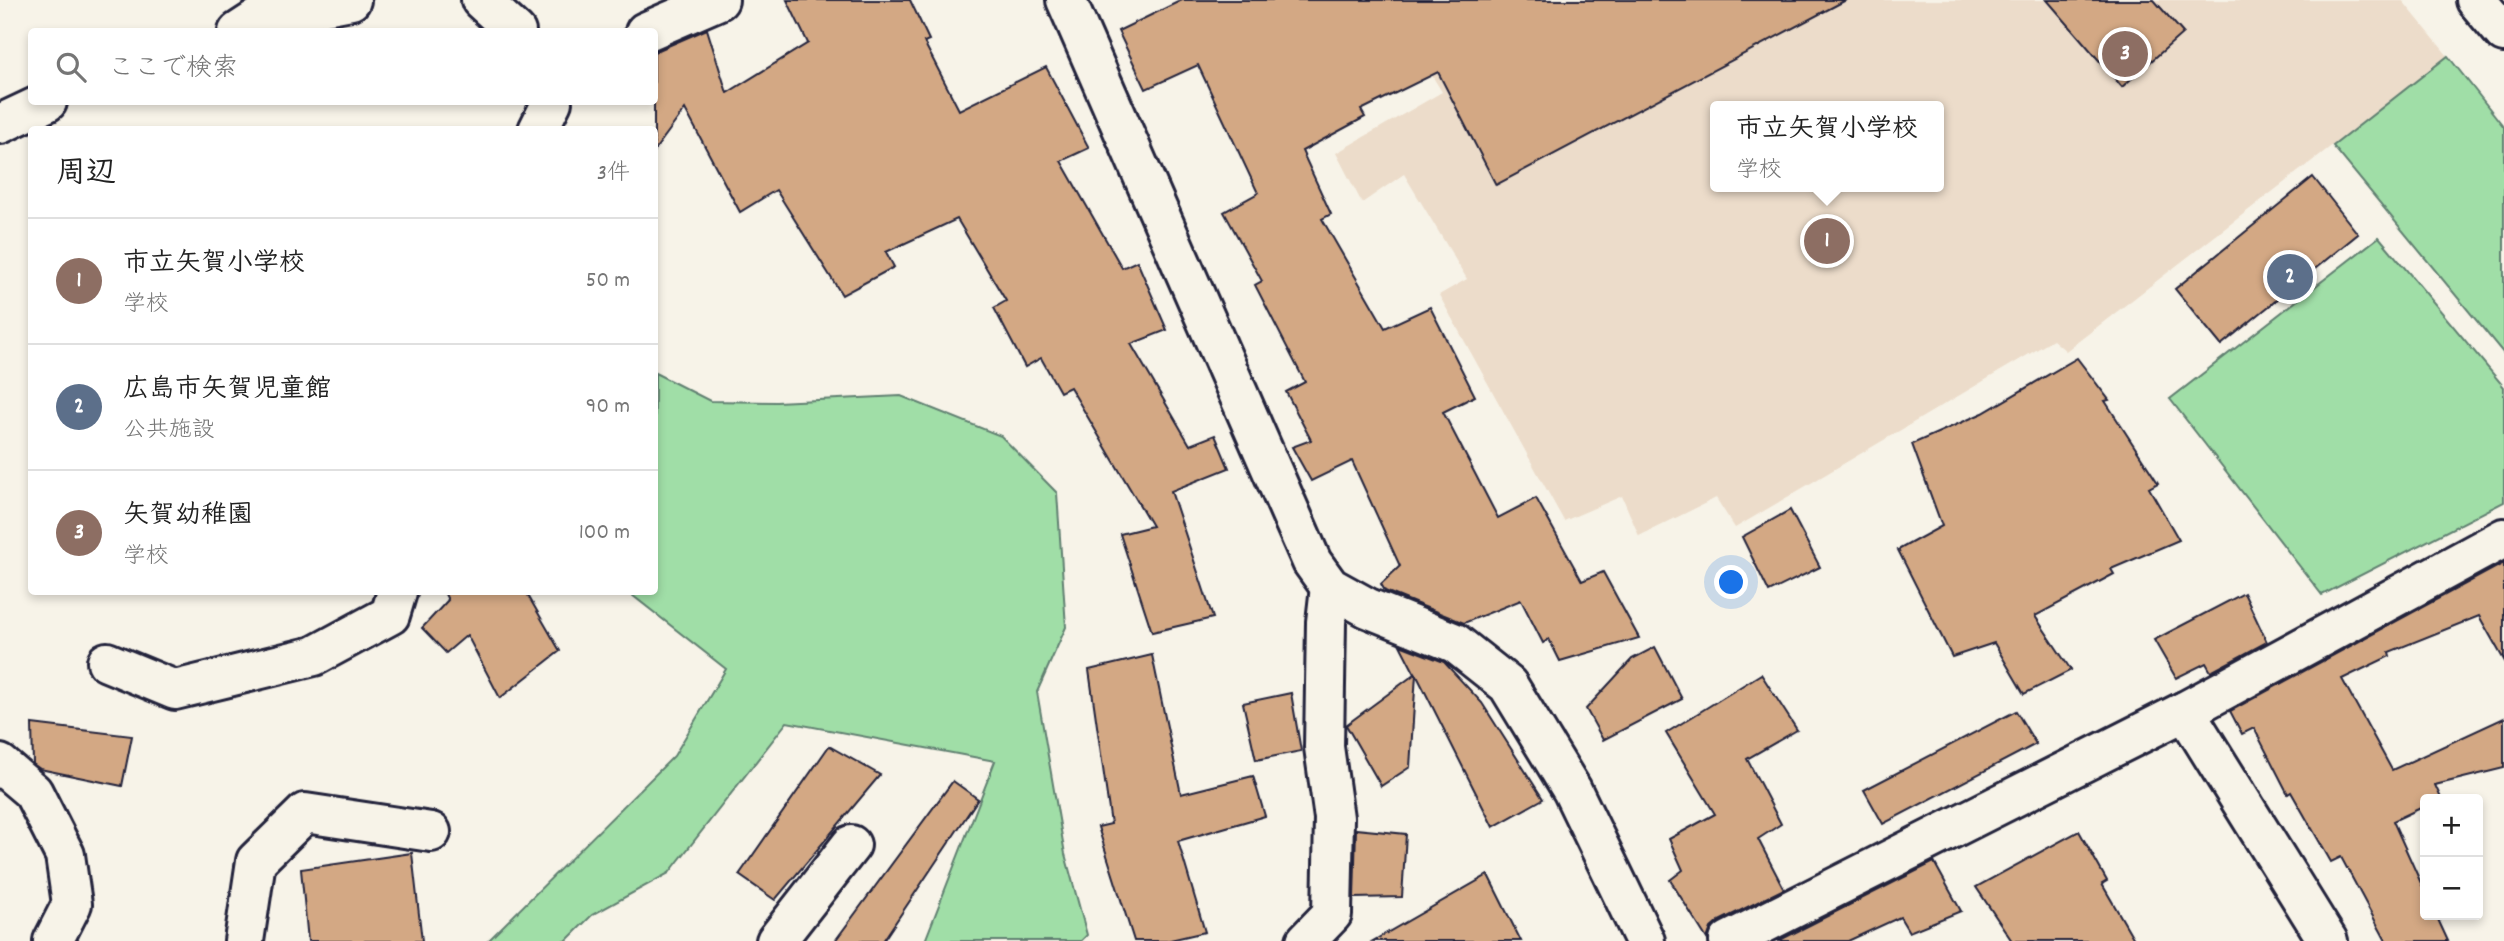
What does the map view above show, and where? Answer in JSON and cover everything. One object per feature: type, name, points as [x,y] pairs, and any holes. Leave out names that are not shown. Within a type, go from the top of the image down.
[{"type":"street","points":[[244,28],[261,17],[351,0]]},
{"type":"street","points":[[481,0],[512,28]]},
{"type":"street","points":[[654,28],[719,0]]},
{"type":"street","points":[[1066,0],[1312,562],[1330,587],[1368,608],[1455,643],[1508,685],[1572,790],[1645,941]]},
{"type":"street","points":[[2476,0],[2504,33]]},
{"type":"street","points":[[0,124],[41,105]]},
{"type":"street","points":[[540,126],[550,105]]},
{"type":"street","points":[[1729,941],[2185,710],[2504,537]]},
{"type":"street","points":[[1307,941],[1332,914],[1334,818],[1324,747],[1326,622],[1330,587]]},
{"type":"street","points":[[107,662],[175,690],[314,656],[390,614],[396,595]]},
{"type":"street","points":[[2185,710],[2328,941]]},
{"type":"street","points":[[0,764],[33,792],[65,855],[72,904],[53,941]]},
{"type":"street","points":[[244,941],[256,861],[305,813],[431,832]]},
{"type":"street","points":[[776,941],[851,845]]},
{"type":"shaded area","points":[[1386,0],[2402,0],[2448,56],[2066,351],[2053,340],[1735,528],[1716,498],[1639,536],[1622,496],[1564,521],[1439,295],[1467,279],[1404,174],[1362,203],[1336,153],[1442,92]]},
{"type":"green space","points":[[2448,56],[2504,127],[2504,354],[2333,146]]},
{"type":"green space","points":[[2379,237],[2504,387],[2504,502],[2322,595],[2170,399]]},
{"type":"green space","points":[[658,375],[710,401],[776,402],[901,396],[1001,436],[1057,493],[1066,627],[1037,692],[1065,854],[1087,935],[1081,941],[925,941],[995,761],[787,722],[669,873],[592,915],[566,941],[488,941],[674,756],[726,669],[632,595],[658,595]]},
{"type":"building","points":[[787,0],[910,0],[929,40],[924,42],[959,110],[1046,67],[1089,148],[1061,161],[1122,268],[1137,261],[1167,330],[1131,344],[1190,445],[1215,435],[1229,468],[1171,491],[1213,618],[1152,632],[1120,534],[1152,526],[1070,387],[1060,392],[1041,358],[1025,367],[994,308],[1006,301],[957,219],[886,252],[894,267],[842,295],[776,190],[740,212],[685,109],[658,146],[654,105],[658,105],[658,50],[707,29],[727,93],[808,43]]},
{"type":"building","points":[[1182,0],[1846,0],[1496,185],[1438,72],[1361,110],[1365,117],[1302,151],[1331,214],[1322,219],[1385,328],[1430,307],[1475,396],[1443,412],[1498,518],[1536,498],[1582,581],[1603,572],[1639,638],[1560,661],[1549,639],[1543,643],[1521,600],[1464,623],[1385,591],[1381,584],[1400,566],[1352,461],[1311,481],[1292,447],[1311,440],[1286,392],[1305,382],[1255,285],[1262,281],[1224,212],[1258,193],[1198,65],[1146,89],[1118,31]]},
{"type":"building","points":[[2047,0],[2154,0],[2183,33],[2122,87]]},
{"type":"building","points":[[2313,177],[2358,234],[2221,345],[2175,289]]},
{"type":"building","points":[[2077,358],[2109,400],[2105,401],[2158,483],[2149,488],[2179,540],[2111,569],[2114,574],[2035,616],[2071,670],[2024,694],[1994,643],[1952,657],[1898,550],[1942,526],[1912,444],[1983,413]]},
{"type":"building","points":[[1790,510],[1820,567],[1769,592],[1742,537]]},
{"type":"building","points":[[2504,563],[2504,660],[2479,616],[2389,652],[2390,656],[2342,679],[2392,770],[2504,718],[2504,768],[2435,785],[2439,794],[2420,794],[2420,808],[2393,821],[2420,881],[2420,920],[2438,920],[2448,941],[2386,941],[2341,857],[2331,862],[2291,792],[2288,794],[2254,728],[2242,734],[2230,711]]},
{"type":"building","points":[[2244,593],[2267,642],[2211,672],[2206,663],[2176,678],[2154,640]]},
{"type":"building","points":[[446,595],[528,595],[560,651],[500,698],[467,635],[446,653],[422,628],[448,600]]},
{"type":"building","points":[[1400,645],[1444,662],[1482,703],[1543,799],[1493,827],[1416,674],[1410,767],[1381,786],[1346,725],[1415,674]]},
{"type":"building","points":[[1655,647],[1682,699],[1603,740],[1586,709],[1632,659]]},
{"type":"building","points":[[1152,655],[1181,794],[1253,776],[1265,816],[1178,841],[1205,932],[1166,941],[1134,941],[1098,827],[1111,824],[1089,670]]},
{"type":"building","points":[[1761,674],[1797,730],[1747,759],[1781,824],[1758,839],[1784,889],[1719,921],[1711,928],[1707,939],[1670,880],[1683,870],[1669,839],[1715,814],[1666,733]]},
{"type":"building","points":[[1291,693],[1301,751],[1256,760],[1243,703]]},
{"type":"building","points":[[2016,711],[2036,744],[1883,824],[1864,790]]},
{"type":"building","points":[[32,724],[132,736],[122,786],[40,769],[33,764]]},
{"type":"building","points":[[829,746],[880,775],[775,900],[739,875]]},
{"type":"building","points":[[953,781],[978,799],[883,941],[835,941]]},
{"type":"building","points":[[1356,829],[1406,834],[1402,897],[1354,898]]},
{"type":"building","points":[[2079,831],[2107,881],[2102,884],[2135,941],[2012,941],[1976,887]]},
{"type":"building","points":[[412,853],[422,941],[308,941],[301,869]]},
{"type":"building","points":[[1934,862],[1961,911],[1909,932],[1900,917],[1848,941],[1778,941]]},
{"type":"building","points":[[1488,875],[1521,941],[1373,941]]},
{"type":"place","name":"矢賀幼稚園","points":[[2125,54]]},
{"type":"place","name":"市立矢賀小学校","points":[[1827,241]]},
{"type":"place","name":"広島市矢賀児童館","points":[[2290,277]]}]
